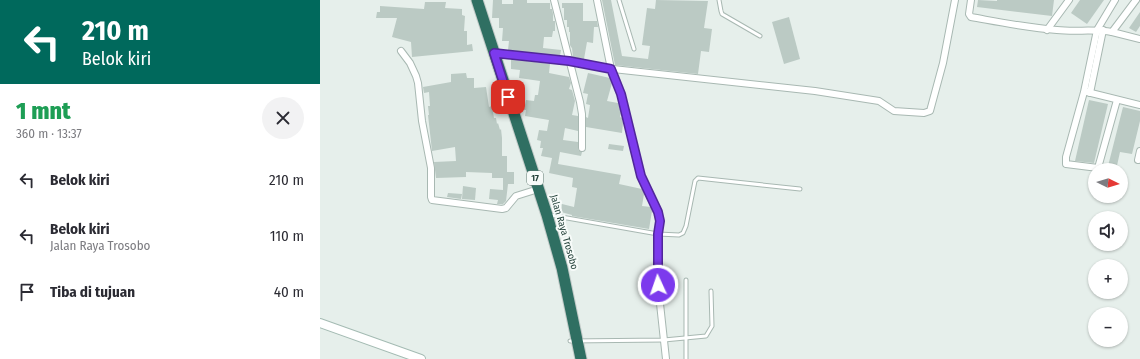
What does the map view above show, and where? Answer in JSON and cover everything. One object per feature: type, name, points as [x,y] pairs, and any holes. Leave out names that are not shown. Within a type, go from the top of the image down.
[{"type":"highway","name":"Jalan Raya Trosobo","points":[[470,0],[490,49],[547,215],[562,268],[574,342],[573,359]]},
{"type":"highway","name":"Jalan Raya Trosobo","points":[[477,0],[530,191],[555,268],[574,342],[581,359]]},
{"type":"main road","points":[[320,322],[421,359]]},
{"type":"street","points":[[554,0],[580,102],[582,114],[582,148]]},
{"type":"street","points":[[596,0],[641,176],[658,212],[660,221],[657,276],[666,359]]},
{"type":"street","points":[[490,49],[614,69],[815,91],[879,101],[894,111],[928,113],[932,109],[943,63],[955,0]]},
{"type":"street","points":[[971,0],[969,14],[971,17],[1047,30],[1100,30],[1140,39]]},
{"type":"street","points":[[1047,30],[1069,0]]},
{"type":"street","points":[[1115,0],[1100,30],[1087,92],[1066,157],[1066,163],[1068,165],[1096,169],[1099,167],[1117,100]]},
{"type":"street","points":[[1112,32],[1136,0]]},
{"type":"street","points":[[401,51],[410,63],[418,83],[422,121],[431,168],[432,200],[502,209],[506,208],[512,199],[520,194],[530,191]]},
{"type":"street","points":[[1087,92],[1140,105]]},
{"type":"street","points":[[1138,160],[1140,150]]},
{"type":"lane","points":[[619,0],[634,49]]},
{"type":"lane","points":[[719,0],[722,14],[760,36]]},
{"type":"lane","points":[[547,215],[660,235],[683,233],[686,226],[695,181],[698,178],[800,189]]},
{"type":"lane","points":[[686,280],[686,359]]},
{"type":"lane","points":[[574,342],[664,340],[706,336],[710,332],[712,326],[711,291]]},
{"type":"building","points":[[493,0],[502,0],[502,4],[513,4],[513,0],[527,0],[527,3],[550,3],[553,21],[555,21],[555,31],[553,31],[552,37],[544,37],[543,48],[561,50],[560,56],[508,50],[509,41],[502,41],[503,28],[499,28],[499,18],[492,18]]},
{"type":"building","points":[[602,0],[611,0],[622,56],[648,59],[650,46],[642,45],[647,8],[655,9],[656,0],[708,1],[704,28],[712,29],[709,52],[701,51],[698,74],[615,65]]},
{"type":"building","points":[[978,0],[1054,0],[1052,16],[977,7]]},
{"type":"building","points":[[1080,0],[1104,0],[1087,24],[1071,13]]},
{"type":"building","points":[[425,2],[446,2],[445,8],[462,9],[462,15],[465,16],[464,31],[467,31],[467,45],[472,44],[473,51],[412,57],[411,42],[392,37],[397,18],[376,18],[377,12],[380,12],[380,6],[424,9]]},
{"type":"building","points":[[562,3],[583,3],[583,21],[597,21],[598,27],[594,27],[593,43],[587,42],[584,59],[573,57],[572,48],[570,45],[569,27],[567,27],[567,20],[564,20],[564,8],[562,8]]},
{"type":"building","points":[[1140,12],[1140,26],[1136,32],[1129,28]]},
{"type":"building","points":[[789,17],[800,59],[784,64],[772,22]]},
{"type":"building","points":[[511,59],[550,64],[549,73],[569,77],[571,83],[569,89],[572,90],[575,101],[572,115],[578,116],[578,131],[565,128],[563,140],[578,142],[578,150],[582,152],[581,156],[560,152],[558,164],[621,175],[619,184],[642,189],[644,194],[642,206],[651,207],[652,211],[649,229],[572,216],[561,212],[562,204],[574,207],[577,188],[572,187],[573,178],[549,173],[552,158],[541,156],[543,148],[540,148],[541,141],[537,140],[539,130],[547,131],[549,120],[525,116],[526,110],[524,110],[526,100],[534,101],[535,95],[538,95],[540,81],[519,78],[520,70],[511,69]]},
{"type":"building","points":[[466,73],[467,78],[474,78],[474,88],[486,87],[489,107],[492,106],[494,118],[496,118],[497,124],[498,123],[500,130],[501,129],[502,156],[507,156],[507,172],[514,172],[514,184],[508,184],[506,201],[503,204],[497,204],[498,200],[489,199],[490,189],[503,190],[503,178],[492,178],[492,173],[466,172],[466,177],[436,178],[434,162],[456,161],[455,147],[432,151],[428,115],[428,106],[430,106],[429,92],[424,93],[423,87],[451,82],[451,74]]},
{"type":"building","points":[[588,73],[610,78],[612,83],[607,101],[618,103],[621,113],[620,117],[622,118],[623,123],[622,133],[586,127],[586,117],[588,118],[590,105],[586,104],[588,94],[583,93]]},
{"type":"building","points":[[1089,100],[1108,104],[1094,163],[1075,161]]},
{"type":"building","points":[[1123,107],[1140,111],[1140,121],[1132,154],[1120,152],[1118,163],[1109,163]]},
{"type":"building","points":[[609,144],[624,146],[623,151],[608,149]]},
{"type":"building","points":[[463,186],[476,188],[475,200],[462,199]]},
{"type":"building","points":[[448,193],[462,194],[461,199],[447,197]]},
{"type":"route","points":[[508,97],[494,53],[569,61],[611,69],[621,94],[641,176],[658,212],[660,221],[657,261],[658,285]]}]
